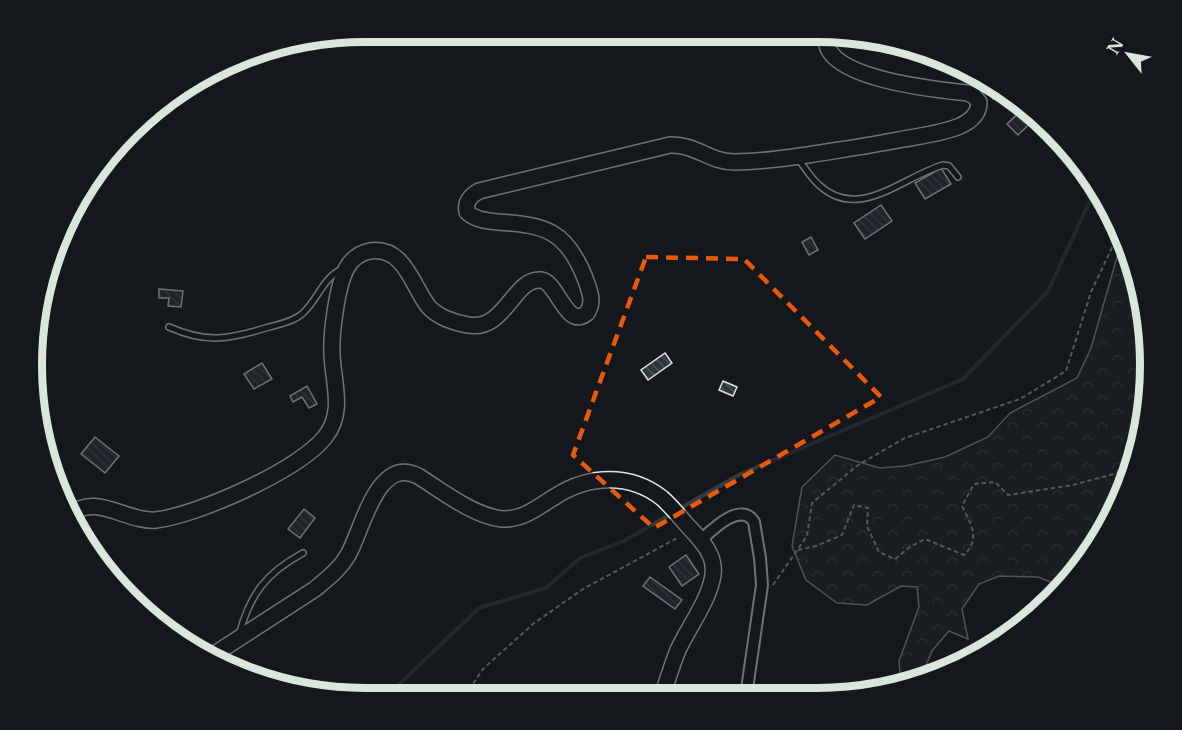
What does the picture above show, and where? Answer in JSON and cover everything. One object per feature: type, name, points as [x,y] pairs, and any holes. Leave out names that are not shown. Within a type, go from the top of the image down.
[{"type":"street","points":[[76,510],[99,506],[141,519],[157,520],[212,503],[264,481],[302,459],[325,438],[333,426],[337,404],[332,338],[343,276],[354,258],[368,252],[379,251],[392,255],[415,281],[429,307],[455,322],[472,326],[495,319],[523,287],[537,280],[544,280],[550,285],[571,314],[583,316],[589,310],[592,301],[578,260],[563,240],[544,229],[471,216],[466,208],[472,194],[503,184],[670,145],[692,147],[709,156],[733,162],[763,161],[937,133],[958,127],[977,113],[979,107],[977,99],[968,93],[885,81],[840,62],[829,51],[826,42]]},
{"type":"street","points":[[217,652],[315,589],[341,566],[356,540],[373,496],[386,482],[404,472],[418,476],[481,513],[505,519],[533,511],[569,488],[598,479],[632,483],[662,499],[697,534],[713,562],[713,578],[679,649],[665,688]]},
{"type":"street","points":[[697,534],[735,515],[744,514],[752,518],[754,522],[762,585],[749,688]]},
{"type":"lane","points":[[796,156],[817,184],[826,191],[852,201],[870,198],[943,165],[949,166],[958,177]]},
{"type":"lane","points":[[169,327],[185,334],[220,339],[273,326],[302,314],[331,275],[347,267]]},
{"type":"lane","points":[[237,639],[247,608],[255,593],[265,580],[303,553]]},
{"type":"path","points":[[977,99],[999,98]]},
{"type":"path","points":[[772,587],[807,536],[812,503],[858,465],[905,438],[1020,399],[1066,371],[1091,292],[1115,241]]},
{"type":"path","points":[[798,550],[816,546],[842,535],[854,505],[867,508],[867,526],[879,552],[895,559],[925,539],[964,555],[972,548],[973,530],[962,506],[974,484],[995,482],[1008,495],[1073,485],[1117,473],[1127,457]]},
{"type":"path","points":[[470,688],[483,669],[533,624],[583,589],[697,534]]},
{"type":"highlighted area","points":[[646,257],[744,259],[881,397],[654,528],[573,455]]},
{"type":"green space","points":[[1119,251],[1134,302],[1140,365],[1134,428],[1123,469],[1107,508],[1086,544],[1055,583],[1038,577],[999,576],[979,584],[962,609],[968,639],[949,631],[932,651],[924,670],[900,677],[899,661],[919,607],[917,587],[901,586],[867,605],[837,603],[806,580],[792,546],[802,487],[835,455],[880,468],[905,466],[945,457],[988,437],[1010,413],[1077,378],[1091,348]]},
{"type":"building","points":[[1019,113],[1031,123],[1018,135],[1007,124]]},
{"type":"building","points":[[941,168],[951,184],[925,199],[915,183]]},
{"type":"building","points":[[881,205],[892,221],[865,239],[854,223]]},
{"type":"building","points":[[811,237],[818,250],[809,255],[802,242]]},
{"type":"building","points":[[159,289],[183,291],[181,307],[168,306],[169,298],[159,298]]},
{"type":"building","points":[[665,353],[672,363],[648,380],[641,370]]},
{"type":"building","points":[[262,363],[272,379],[254,389],[244,374]]},
{"type":"building","points":[[723,381],[737,387],[733,396],[719,390]]},
{"type":"building","points":[[307,386],[317,404],[309,408],[302,397],[293,402],[290,396]]},
{"type":"building","points":[[95,437],[119,456],[105,473],[81,454]]},
{"type":"building","points":[[304,509],[315,518],[300,538],[288,529]]},
{"type":"building","points":[[686,555],[699,574],[682,586],[669,567]]},
{"type":"building","points":[[650,577],[682,600],[675,609],[643,586]]},
{"type":"waterway","points":[[679,509],[739,475],[963,379],[1048,291],[1093,197]]},
{"type":"waterway","points":[[395,688],[479,608],[546,588],[580,558],[624,541],[673,513]]}]
